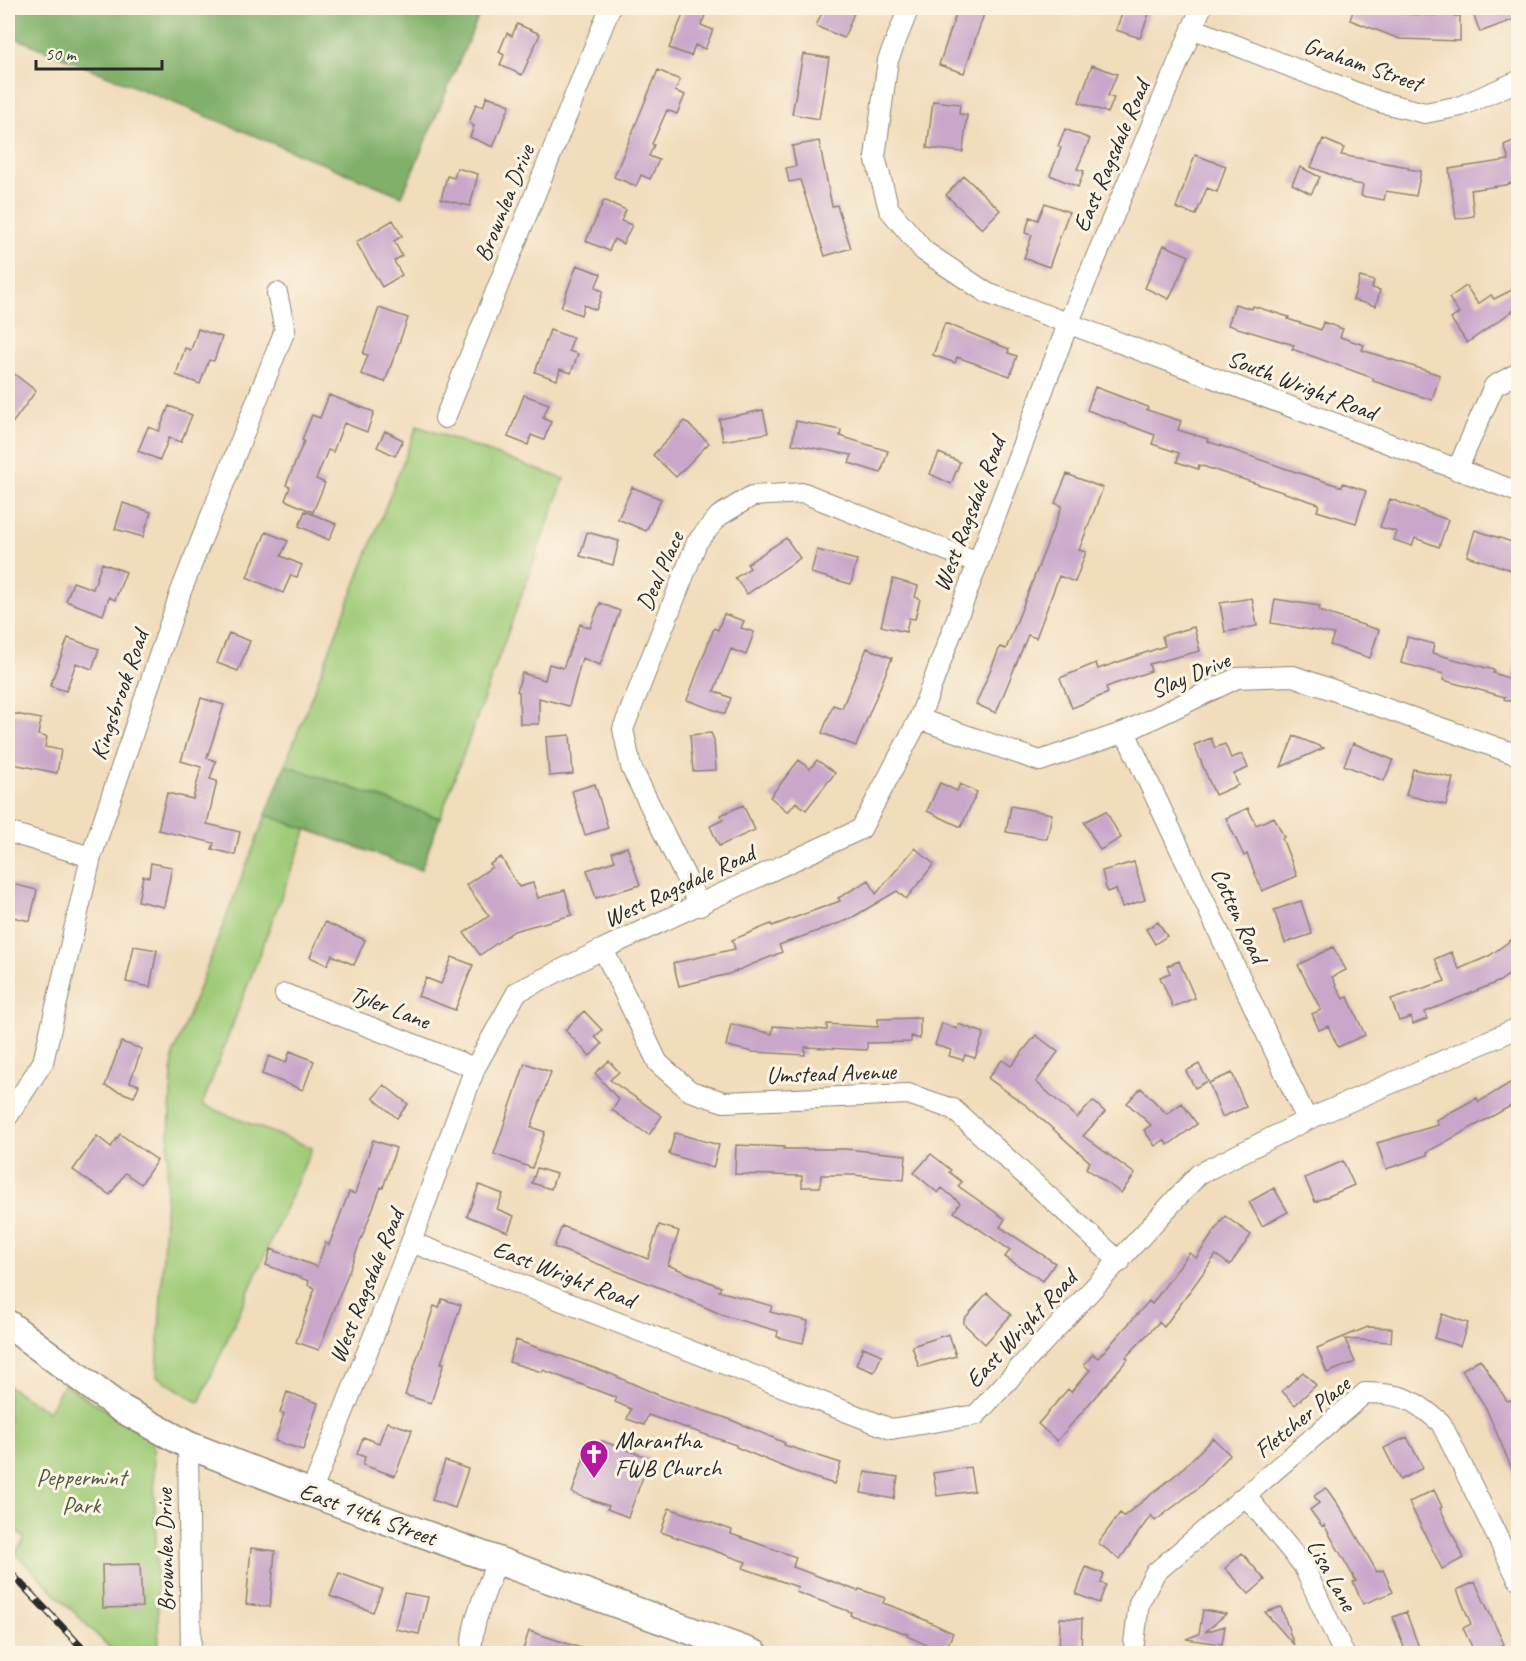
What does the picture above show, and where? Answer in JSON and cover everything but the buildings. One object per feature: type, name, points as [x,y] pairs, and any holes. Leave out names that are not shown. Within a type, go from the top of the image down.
[{"type":"street","name":"Brownlea Drive","points":[[445,418],[610,8]]},
{"type":"street","name":"South Wright Road","points":[[909,8],[888,60],[875,157],[889,209],[924,251],[987,293],[1518,492]]},
{"type":"street","name":"East Ragsdale Road","points":[[1068,324],[1201,8]]},
{"type":"street","name":"Graham Street","points":[[1192,28],[1380,102],[1425,112],[1461,106],[1518,81]]},
{"type":"street","name":"Kingsbrook Road","points":[[8,1116],[44,1062],[91,857],[181,591],[285,330],[277,293]]},
{"type":"street","name":"West Ragsdale Road","points":[[311,1493],[411,1242],[475,1068],[517,992],[603,949],[700,906],[861,829],[919,719],[1068,324]]},
{"type":"street","points":[[1457,470],[1494,387],[1518,373]]},
{"type":"street","name":"Deal Place","points":[[700,906],[632,767],[623,729],[697,542],[719,516],[752,496],[804,493],[978,563]]},
{"type":"street","name":"Slay Drive","points":[[919,719],[1040,761],[1125,732],[1237,678],[1293,676],[1518,756]]},
{"type":"street","name":"Cotten Road","points":[[1125,732],[1307,1120]]},
{"type":"street","points":[[8,832],[91,857]]},
{"type":"street","name":"Umstead Avenue","points":[[603,949],[658,1063],[690,1091],[724,1102],[908,1095],[953,1109],[1120,1262]]},
{"type":"street","name":"Tyler Lane","points":[[285,994],[475,1068]]},
{"type":"street","name":"East Wright Road","points":[[411,1242],[891,1429],[976,1415],[1199,1174],[1307,1120],[1518,1028]]},
{"type":"street","name":"East 14th Street","points":[[8,1324],[120,1408],[188,1445],[311,1493],[755,1653]]},
{"type":"street","name":"Fletcher Place","points":[[1134,1643],[1139,1603],[1155,1573],[1365,1394],[1394,1394],[1420,1405],[1441,1423],[1518,1579]]},
{"type":"street","name":"Brownlea Drive","points":[[188,1445],[191,1653]]},
{"type":"street","name":"Lisa Lane","points":[[1246,1496],[1303,1565],[1344,1653]]},
{"type":"street","points":[[472,1653],[474,1626],[497,1560]]},
{"type":"green space","points":[[8,8],[482,8],[402,196],[8,35]]},
{"type":"green space","points":[[417,426],[564,479],[440,818],[285,765]]},
{"type":"green space","points":[[285,765],[440,818],[421,870],[266,815]]},
{"type":"green space","points":[[266,815],[307,829],[202,1105],[312,1148],[199,1403],[157,1376],[173,1055]]},
{"type":"green space","name":"Peppermint Park","points":[[64,1384],[153,1439],[159,1653],[115,1653],[15,1553],[25,1539],[8,1520],[8,1386],[48,1412]]},
{"type":"railway","points":[[8,1570],[88,1654]]},
{"type":"place","name":"Marantha FWB Church","points":[[594,1480]]}]
